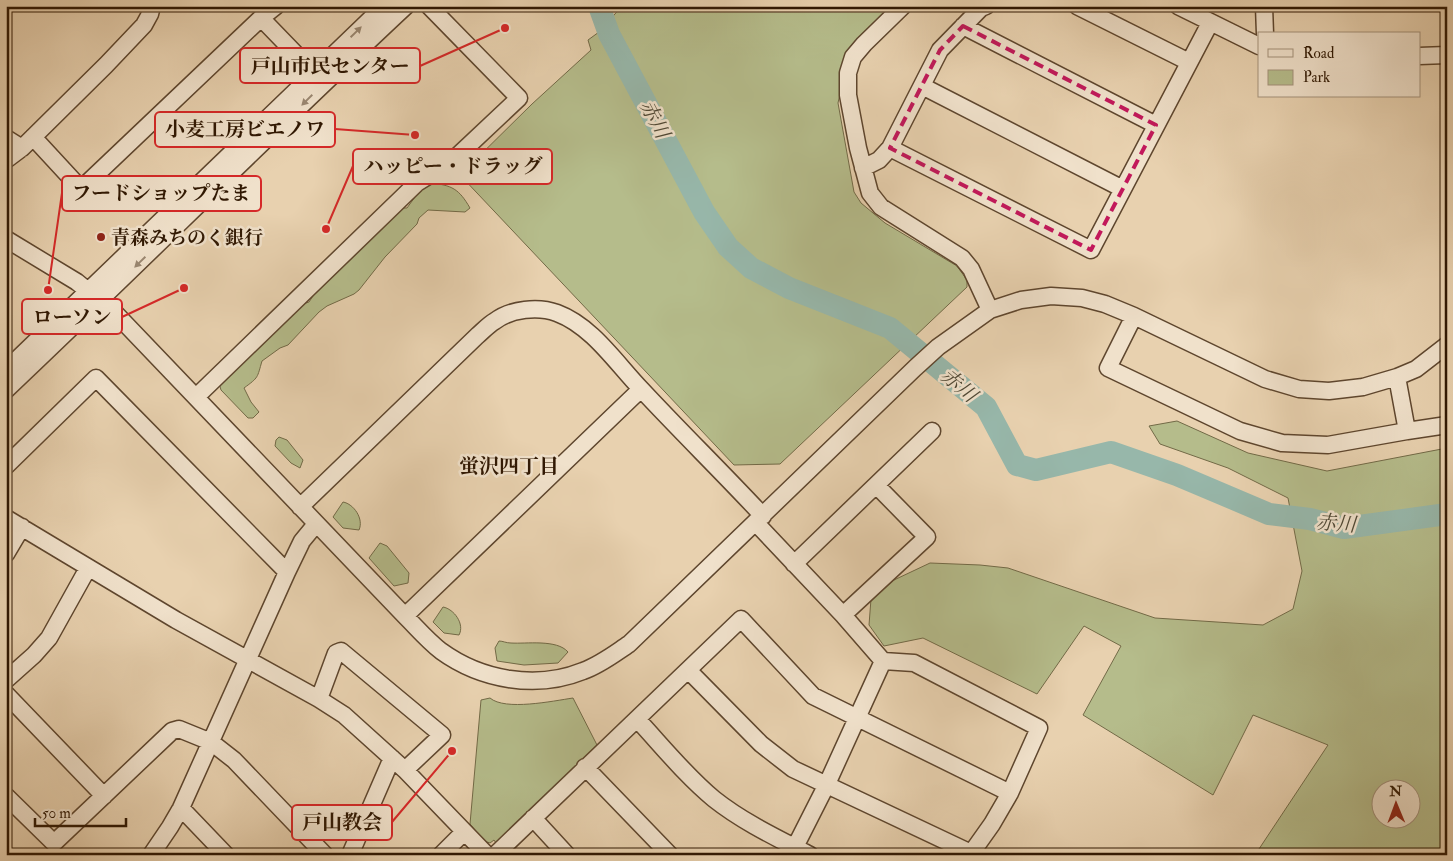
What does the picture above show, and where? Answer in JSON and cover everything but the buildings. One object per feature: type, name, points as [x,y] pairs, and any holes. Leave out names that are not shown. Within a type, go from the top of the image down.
[{"type":"street","points":[[6,160],[106,65],[144,25],[152,6]]},
{"type":"street","points":[[6,138],[27,142],[81,189],[261,18],[276,6]]},
{"type":"street","points":[[6,390],[94,296],[319,78],[384,6]]},
{"type":"street","points":[[319,78],[406,6]]},
{"type":"street","points":[[196,397],[417,183],[451,162],[519,98],[429,6]]},
{"type":"street","points":[[903,6],[853,57],[848,73],[848,95],[858,148],[870,193],[881,207],[962,258],[971,269],[990,310]]},
{"type":"street","points":[[863,168],[879,160],[890,148],[940,50],[981,8],[986,6]]},
{"type":"street","points":[[1077,6],[1189,62]]},
{"type":"street","points":[[1178,6],[1258,46]]},
{"type":"street","points":[[1264,6],[1265,32]]},
{"type":"street","points":[[261,18],[319,78]]},
{"type":"street","points":[[890,148],[1091,250],[1210,23]]},
{"type":"street","points":[[963,26],[1156,125]]},
{"type":"street","points":[[1420,56],[1447,55]]},
{"type":"street","points":[[922,86],[1123,189]]},
{"type":"street","points":[[6,239],[76,282],[117,315],[316,524],[440,650],[462,664],[483,673],[506,679],[531,681],[558,678],[582,672],[606,660],[629,644],[915,368],[938,347],[990,310],[1021,300],[1051,296],[1082,298],[1105,304],[1134,316],[1266,379],[1299,389],[1329,391],[1363,387],[1397,377],[1416,368],[1447,345]]},
{"type":"street","points":[[6,370],[94,296]]},
{"type":"street","points":[[300,507],[495,320],[514,312],[532,309],[556,312],[575,322],[594,338],[759,519],[794,564],[843,615],[883,662],[914,663],[1039,728],[1010,793],[992,824],[971,854],[793,769],[761,744],[688,670]]},
{"type":"street","points":[[1134,316],[1108,368],[1240,432],[1282,443],[1328,445],[1447,425]]},
{"type":"street","points":[[1397,377],[1407,431]]},
{"type":"street","points":[[6,466],[96,378],[287,572]]},
{"type":"street","points":[[405,616],[641,389]]},
{"type":"street","points":[[794,564],[932,431]]},
{"type":"street","points":[[843,615],[927,537],[876,485]]},
{"type":"street","points":[[6,518],[88,568],[344,715],[405,770],[487,855]]},
{"type":"street","points":[[151,855],[181,808],[287,572],[302,541],[316,524]]},
{"type":"street","points":[[6,554],[22,528]]},
{"type":"street","points":[[6,680],[34,655],[49,638],[88,568]]},
{"type":"street","points":[[495,855],[741,619],[813,696],[1010,793]]},
{"type":"street","points":[[319,699],[336,653],[341,651],[442,735],[405,770]]},
{"type":"street","points":[[793,851],[827,784],[883,662]]},
{"type":"street","points":[[6,694],[104,796]]},
{"type":"street","points":[[637,719],[712,798],[793,851],[810,855]]},
{"type":"street","points":[[6,796],[54,843],[172,731],[179,729],[211,742],[234,760],[325,855]]},
{"type":"street","points":[[350,855],[392,758]]},
{"type":"street","points":[[586,767],[670,855]]},
{"type":"street","points":[[181,808],[226,855]]},
{"type":"street","points":[[533,818],[567,855]]},
{"type":"street","points":[[441,855],[464,832]]},
{"type":"highlighted area","points":[[963,26],[1156,125],[1091,250],[890,148],[940,50]]},
{"type":"green space","points":[[622,6],[895,6],[844,58],[845,70],[838,103],[854,192],[861,203],[885,223],[957,266],[967,280],[967,287],[780,464],[734,465],[460,175],[532,104],[591,50],[588,40],[599,32]]},
{"type":"green space","points":[[430,183],[454,189],[462,196],[470,208],[465,212],[428,210],[385,257],[359,290],[327,306],[288,345],[280,348],[262,361],[257,377],[244,388],[259,412],[253,418],[248,418],[221,390],[219,383],[235,367],[239,367],[243,359],[303,304],[309,302],[317,290],[399,208],[407,208],[420,190]]},
{"type":"green space","points":[[1177,421],[1248,453],[1327,471],[1447,448],[1447,855],[1255,855],[1328,745],[1253,715],[1213,795],[1083,715],[1121,646],[1084,626],[1037,694],[923,638],[884,646],[869,625],[871,599],[894,580],[930,563],[1008,568],[1155,618],[1263,625],[1293,609],[1302,571],[1288,498],[1228,468],[1160,444],[1149,426]]},
{"type":"green space","points":[[279,437],[287,440],[303,460],[300,468],[291,463],[275,446],[276,440]]},
{"type":"green space","points":[[343,502],[351,506],[357,513],[360,521],[359,530],[343,528],[333,517]]},
{"type":"green space","points":[[380,543],[387,546],[409,573],[408,583],[394,586],[369,558]]},
{"type":"green space","points":[[443,607],[451,611],[457,618],[461,626],[459,635],[444,633],[433,622]]},
{"type":"green space","points":[[499,641],[557,645],[568,652],[558,663],[524,665],[497,661],[495,648]]},
{"type":"green space","points":[[490,698],[497,702],[518,705],[573,698],[597,745],[496,843],[494,840],[490,843],[484,841],[470,824],[481,700]]},
{"type":"waterway","name":"赤川","points":[[599,6],[609,34],[704,212],[728,247],[751,268],[789,288],[890,328],[986,407],[1017,465],[1036,470],[1111,452],[1177,475],[1269,514],[1310,519],[1344,528],[1447,514]]},
{"type":"place","name":"戸山市民センター","points":[[505,28]]},
{"type":"place","name":"小麦工房ビエノワ","points":[[415,135]]},
{"type":"place","name":"ハッピー・ドラッグ","points":[[326,229]]},
{"type":"place","name":"青森みちのく銀行","points":[[101,237]]},
{"type":"place","name":"ローソン","points":[[184,288]]},
{"type":"place","name":"フードショップたま","points":[[48,290]]},
{"type":"place","name":"戸山教会","points":[[452,751]]},
{"type":"district","name":"蛍沢四丁目","points":[[509,466]]}]
